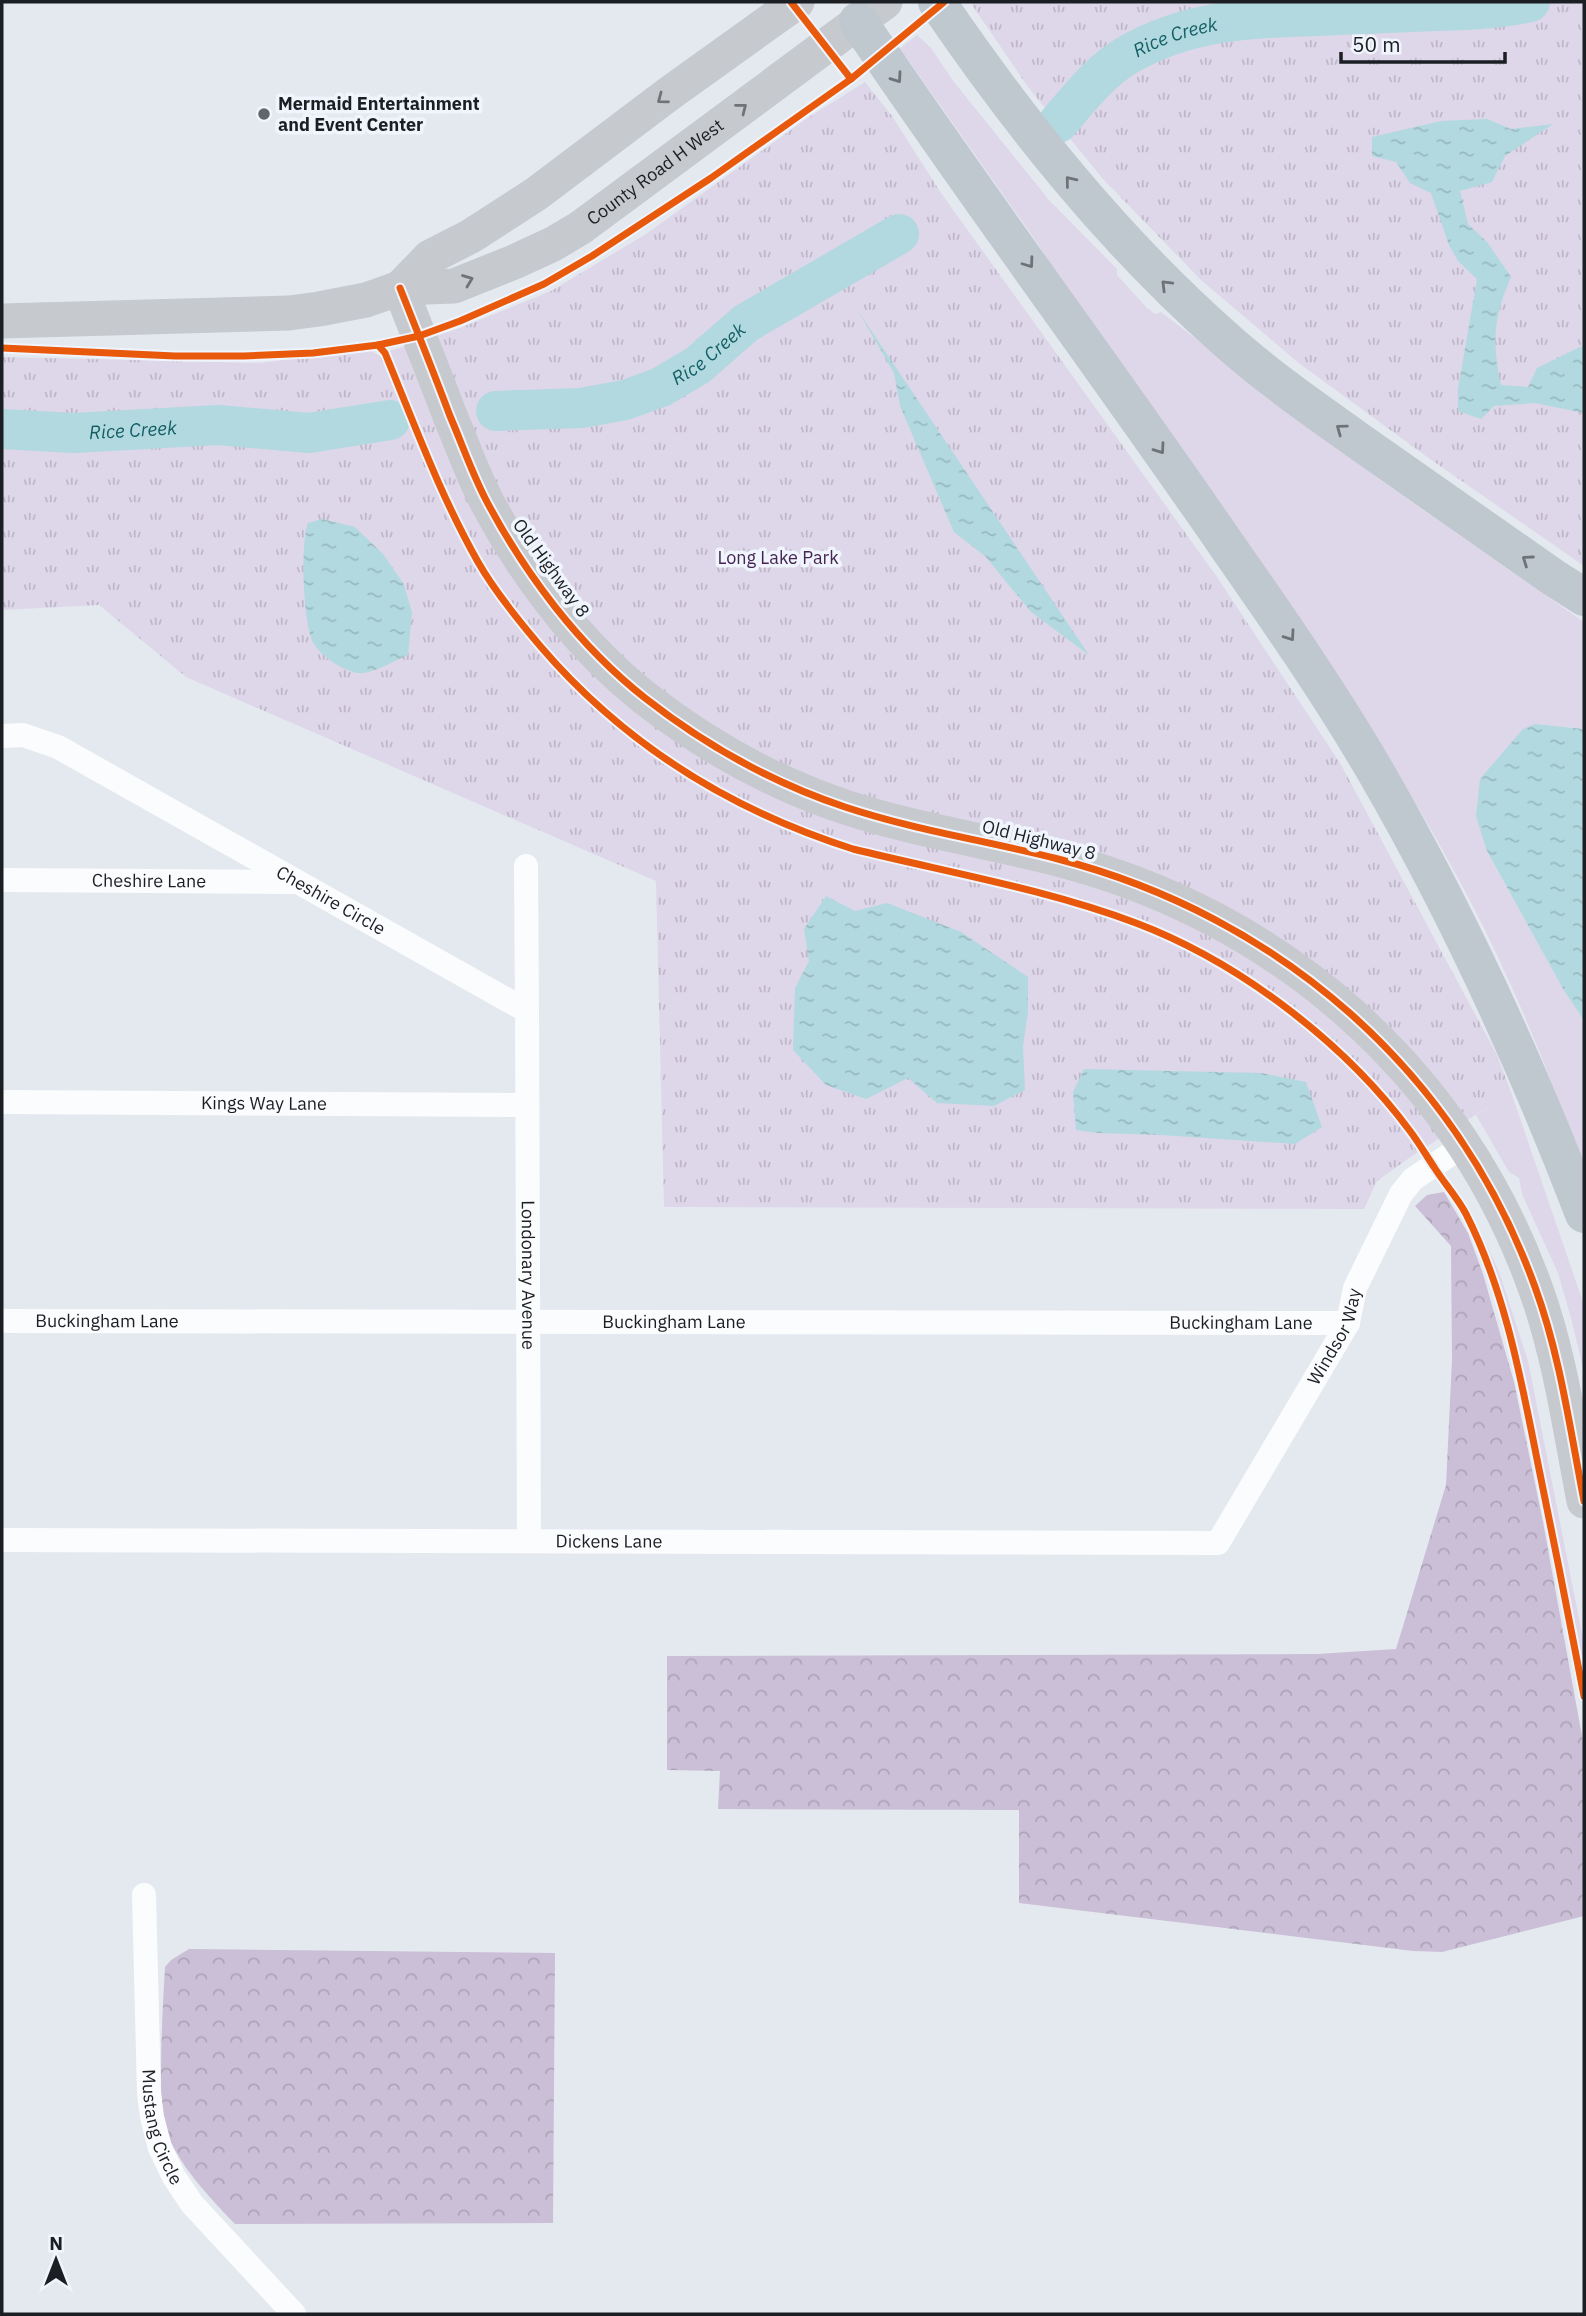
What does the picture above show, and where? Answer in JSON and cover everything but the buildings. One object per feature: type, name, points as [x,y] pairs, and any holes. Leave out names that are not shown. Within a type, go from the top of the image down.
[{"type":"highway","points":[[937,2],[984,71],[1065,175],[1126,245],[1226,341],[1290,392],[1584,597]]},
{"type":"highway","points":[[872,12],[1299,649],[1373,768],[1438,883],[1497,1002],[1550,1124],[1584,1214]]},
{"type":"street","name":"County Road H West","points":[[400,288],[430,257],[471,236],[536,194],[797,2]]},
{"type":"street","name":"County Road H West","points":[[2,321],[289,313],[366,300],[400,288],[454,286],[553,244],[629,193],[872,12]]},
{"type":"street","name":"Old Highway 8","points":[[400,288],[484,496],[503,531],[522,562],[586,642],[642,696],[751,768],[799,790],[847,808],[1087,867],[1146,886],[1215,918],[1280,957],[1343,1005],[1409,1072],[1463,1146],[1513,1232],[1537,1292],[1556,1358],[1584,1501]]},
{"type":"street","name":"Cheshire Circle","points":[[2,736],[23,735],[58,747],[527,1011]]},
{"type":"street","points":[[526,866],[527,1011]]},
{"type":"street","name":"Cheshire Lane","points":[[2,880],[298,882]]},
{"type":"street","name":"Londonary Avenue","points":[[527,1011],[530,1540]]},
{"type":"street","name":"Kings Way Lane","points":[[2,1102],[527,1105]]},
{"type":"street","name":"Windsor Way","points":[[1218,1542],[1348,1323],[1355,1288],[1401,1194],[1413,1179],[1463,1146]]},
{"type":"street","name":"Buckingham Lane","points":[[2,1321],[1348,1323]]},
{"type":"street","name":"Dickens Lane","points":[[2,1541],[1218,1542]]},
{"type":"street","name":"Mustang Circle","points":[[144,1895],[149,2093],[160,2148],[174,2177],[192,2204],[294,2314]]},
{"type":"green space","points":[[970,2],[1584,2],[1584,566],[1300,364],[1202,281],[1103,179],[1028,87]]},
{"type":"green space","points":[[917,35],[931,48],[954,82],[1049,200],[1117,269],[1117,275],[1147,308],[1155,314],[1161,312],[1379,479],[1584,622],[1584,729],[1535,724],[1487,851],[1563,989],[1584,1021],[1584,1171],[1557,1096],[1511,985],[1477,913],[1428,824],[1374,736],[1078,311],[1038,244],[902,55],[899,49]]},
{"type":"green space","name":"Long Lake Park","points":[[865,82],[892,116],[941,193],[1217,577],[1340,763],[1497,1055],[1511,1092],[1377,1181],[1364,1209],[664,1207],[656,881],[186,677],[99,605],[2,610],[2,357],[261,363],[360,350],[370,350],[378,355],[460,328],[551,291],[646,234],[806,119]]},
{"type":"green space","points":[[1511,1092],[1584,1305],[1584,1372],[1558,1273],[1522,1194],[1519,1178],[1509,1172],[1476,1115]]},
{"type":"green space","points":[[1444,1192],[1468,1233],[1483,1274],[1514,1382],[1543,1522],[1584,1747],[1584,1916],[1442,1952],[1413,1951],[1019,1903],[1019,1810],[718,1809],[720,1771],[667,1770],[667,1656],[1317,1654],[1396,1649],[1446,1485],[1452,1360],[1451,1246],[1415,1206],[1427,1195]]},
{"type":"green space","points":[[1456,1193],[1469,1208],[1499,1272],[1528,1361],[1584,1644],[1584,1682],[1523,1377],[1484,1248]]},
{"type":"green space","points":[[189,1949],[555,1953],[553,2223],[235,2224],[185,2167],[171,2141],[163,2115],[161,2061],[165,1967]]},
{"type":"water","points":[[1487,119],[1511,129],[1553,124],[1505,156],[1492,182],[1460,191],[1468,224],[1487,242],[1511,277],[1496,330],[1496,355],[1501,385],[1528,387],[1537,368],[1584,345],[1584,413],[1535,403],[1494,406],[1481,419],[1458,411],[1458,389],[1477,279],[1458,261],[1449,245],[1431,193],[1410,183],[1396,162],[1372,156],[1372,137],[1441,121]]},
{"type":"water","points":[[858,311],[1089,655],[1031,612],[985,556],[954,532],[900,406],[894,373]]},
{"type":"water","points":[[322,519],[355,527],[383,554],[403,583],[412,612],[408,655],[375,670],[358,673],[336,664],[314,644],[305,603],[304,548],[308,523]]},
{"type":"water","points":[[1535,724],[1584,729],[1584,1021],[1563,989],[1487,851],[1476,816],[1480,779],[1523,729]]},
{"type":"water","points":[[826,896],[855,911],[887,903],[961,932],[1028,977],[1028,1012],[1023,1046],[1025,1090],[994,1106],[937,1103],[908,1078],[866,1099],[826,1085],[793,1050],[795,988],[809,961],[804,929]]},
{"type":"water","points":[[1084,1069],[1261,1073],[1306,1082],[1322,1127],[1295,1144],[1076,1130],[1073,1092]]},
{"type":"waterway","name":"Rice Creek","points":[[1058,123],[1089,87],[1126,56],[1149,44],[1195,28],[1267,18],[1471,10],[1530,2]]},
{"type":"waterway","name":"Rice Creek","points":[[496,411],[581,408],[625,400],[661,387],[698,365],[746,323],[899,234]]},
{"type":"waterway","name":"Rice Creek","points":[[2,429],[74,433],[218,425],[309,433],[390,420]]},
{"type":"cycle path","points":[[791,2],[851,79]]},
{"type":"cycle path","points":[[2,348],[175,356],[313,353],[378,345],[419,336],[460,321],[544,284],[711,178],[851,79],[944,2]]},
{"type":"cycle path","points":[[400,288],[472,469],[501,528],[536,581],[576,632],[598,656],[645,698],[740,761],[818,797],[898,822],[1058,859],[1139,885],[1215,920],[1285,963],[1350,1013],[1408,1072],[1459,1137],[1501,1209],[1535,1287],[1558,1366],[1584,1501]]},
{"type":"cycle path","points":[[378,345],[385,353],[452,511],[492,584],[532,637],[573,682],[644,744],[722,794],[808,833],[853,849],[1067,900],[1175,939],[1251,982],[1287,1008],[1354,1066],[1384,1098],[1462,1208],[1480,1243],[1491,1274],[1518,1368],[1584,1696]]},
{"type":"place","name":"Mermaid Entertainment and Event Center","points":[[264,114]]}]
